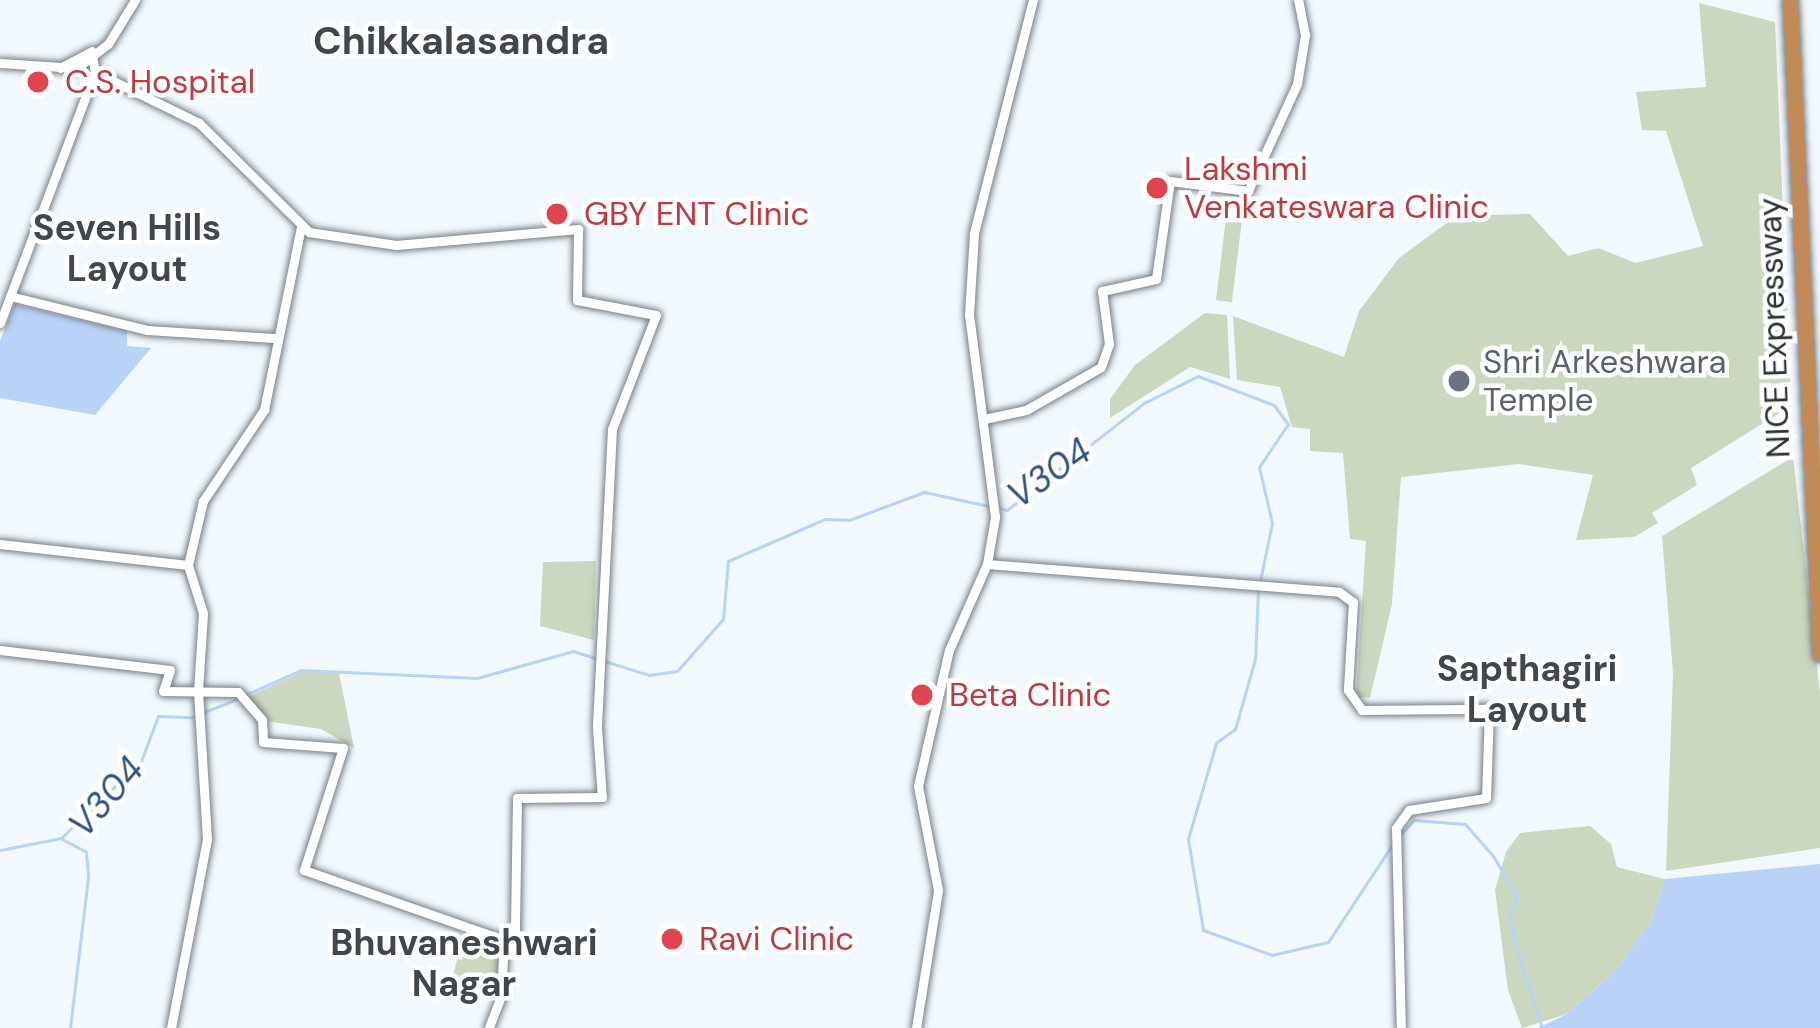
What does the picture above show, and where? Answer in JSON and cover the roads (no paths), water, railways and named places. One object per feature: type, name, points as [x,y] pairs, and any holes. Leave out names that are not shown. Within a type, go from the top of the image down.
[{"type":"highway","name":"NICE Expressway","points":[[1794,0],[1820,523]]},
{"type":"highway","name":"NICE Expressway","points":[[1799,106],[1820,654]]},
{"type":"street","points":[[0,63],[60,68],[91,56],[135,0]]},
{"type":"street","points":[[916,1028],[938,890],[918,786],[951,643],[987,564],[995,517],[969,315],[974,233],[1033,0]]},
{"type":"street","points":[[984,418],[1026,410],[1100,367],[1109,344],[1102,291],[1156,279],[1170,182],[1248,191],[1298,84],[1305,35],[1298,0]]},
{"type":"street","points":[[0,323],[94,73],[91,56]]},
{"type":"street","points":[[94,73],[188,116],[298,213],[301,227],[274,338],[264,410],[203,501],[188,565],[203,613],[198,691],[207,838],[171,1028]]},
{"type":"street","points":[[301,227],[396,245],[548,229],[580,231],[577,300],[656,315],[612,429],[606,654],[597,728],[602,796],[517,798],[515,931],[504,940],[501,996],[489,1028]]},
{"type":"street","points":[[10,296],[147,330],[274,338]]},
{"type":"street","points":[[0,544],[188,565]]},
{"type":"street","points":[[987,564],[1258,584],[1351,598],[1348,690],[1362,710],[1489,709],[1486,798],[1409,810],[1396,828],[1405,969],[1401,1028]]},
{"type":"street","points":[[0,650],[170,670],[163,692],[238,692],[262,720],[263,742],[343,748],[304,870],[504,940]]},
{"type":"water","points":[[15,304],[127,331],[127,346],[151,348],[95,415],[0,398],[0,341]]},
{"type":"water","points":[[1820,864],[1820,1028],[1538,1028],[1567,1014],[1615,971],[1651,922],[1665,879]]},
{"type":"waterway","name":"V304","points":[[998,508],[1007,510],[1144,403],[1198,376],[1274,405],[1288,424],[1259,467],[1272,523],[1260,581]]},
{"type":"waterway","name":"V304","points":[[245,695],[301,670],[477,678],[573,651],[649,675],[677,671],[723,619],[728,561],[825,519],[849,520],[924,492],[988,506]]},
{"type":"waterway","name":"V304","points":[[1258,591],[1255,659],[1235,729],[1216,743],[1188,839],[1203,930],[1272,955],[1328,942],[1394,842]]},
{"type":"waterway","name":"V304","points":[[0,850],[61,838],[141,761],[158,716],[192,717],[237,699]]},
{"type":"waterway","name":"V304","points":[[1400,835],[1414,820],[1465,824],[1493,856],[1517,896],[1510,916],[1516,949],[1542,1028]]},
{"type":"waterway","name":"V304","points":[[62,839],[86,852],[88,877],[70,1028]]},
{"type":"place","name":"C.S. Hospital","points":[[38,82]]},
{"type":"place","name":"Lakshmi Venkateswara Clinic","points":[[1157,188]]},
{"type":"place","name":"GBY ENT Clinic","points":[[557,214]]},
{"type":"place","name":"Shri Arkeshwara Temple","points":[[1459,381]]},
{"type":"place","name":"Beta Clinic","points":[[922,695]]},
{"type":"place","name":"Ravi Clinic","points":[[672,939]]},
{"type":"district","name":"Chikkalasandra","points":[[461,41]]},
{"type":"district","name":"Seven Hills Layout","points":[[127,248]]},
{"type":"district","name":"Sapthagiri Layout","points":[[1527,688]]},
{"type":"district","name":"Bhuvaneshwari Nagar","points":[[464,962]]}]
